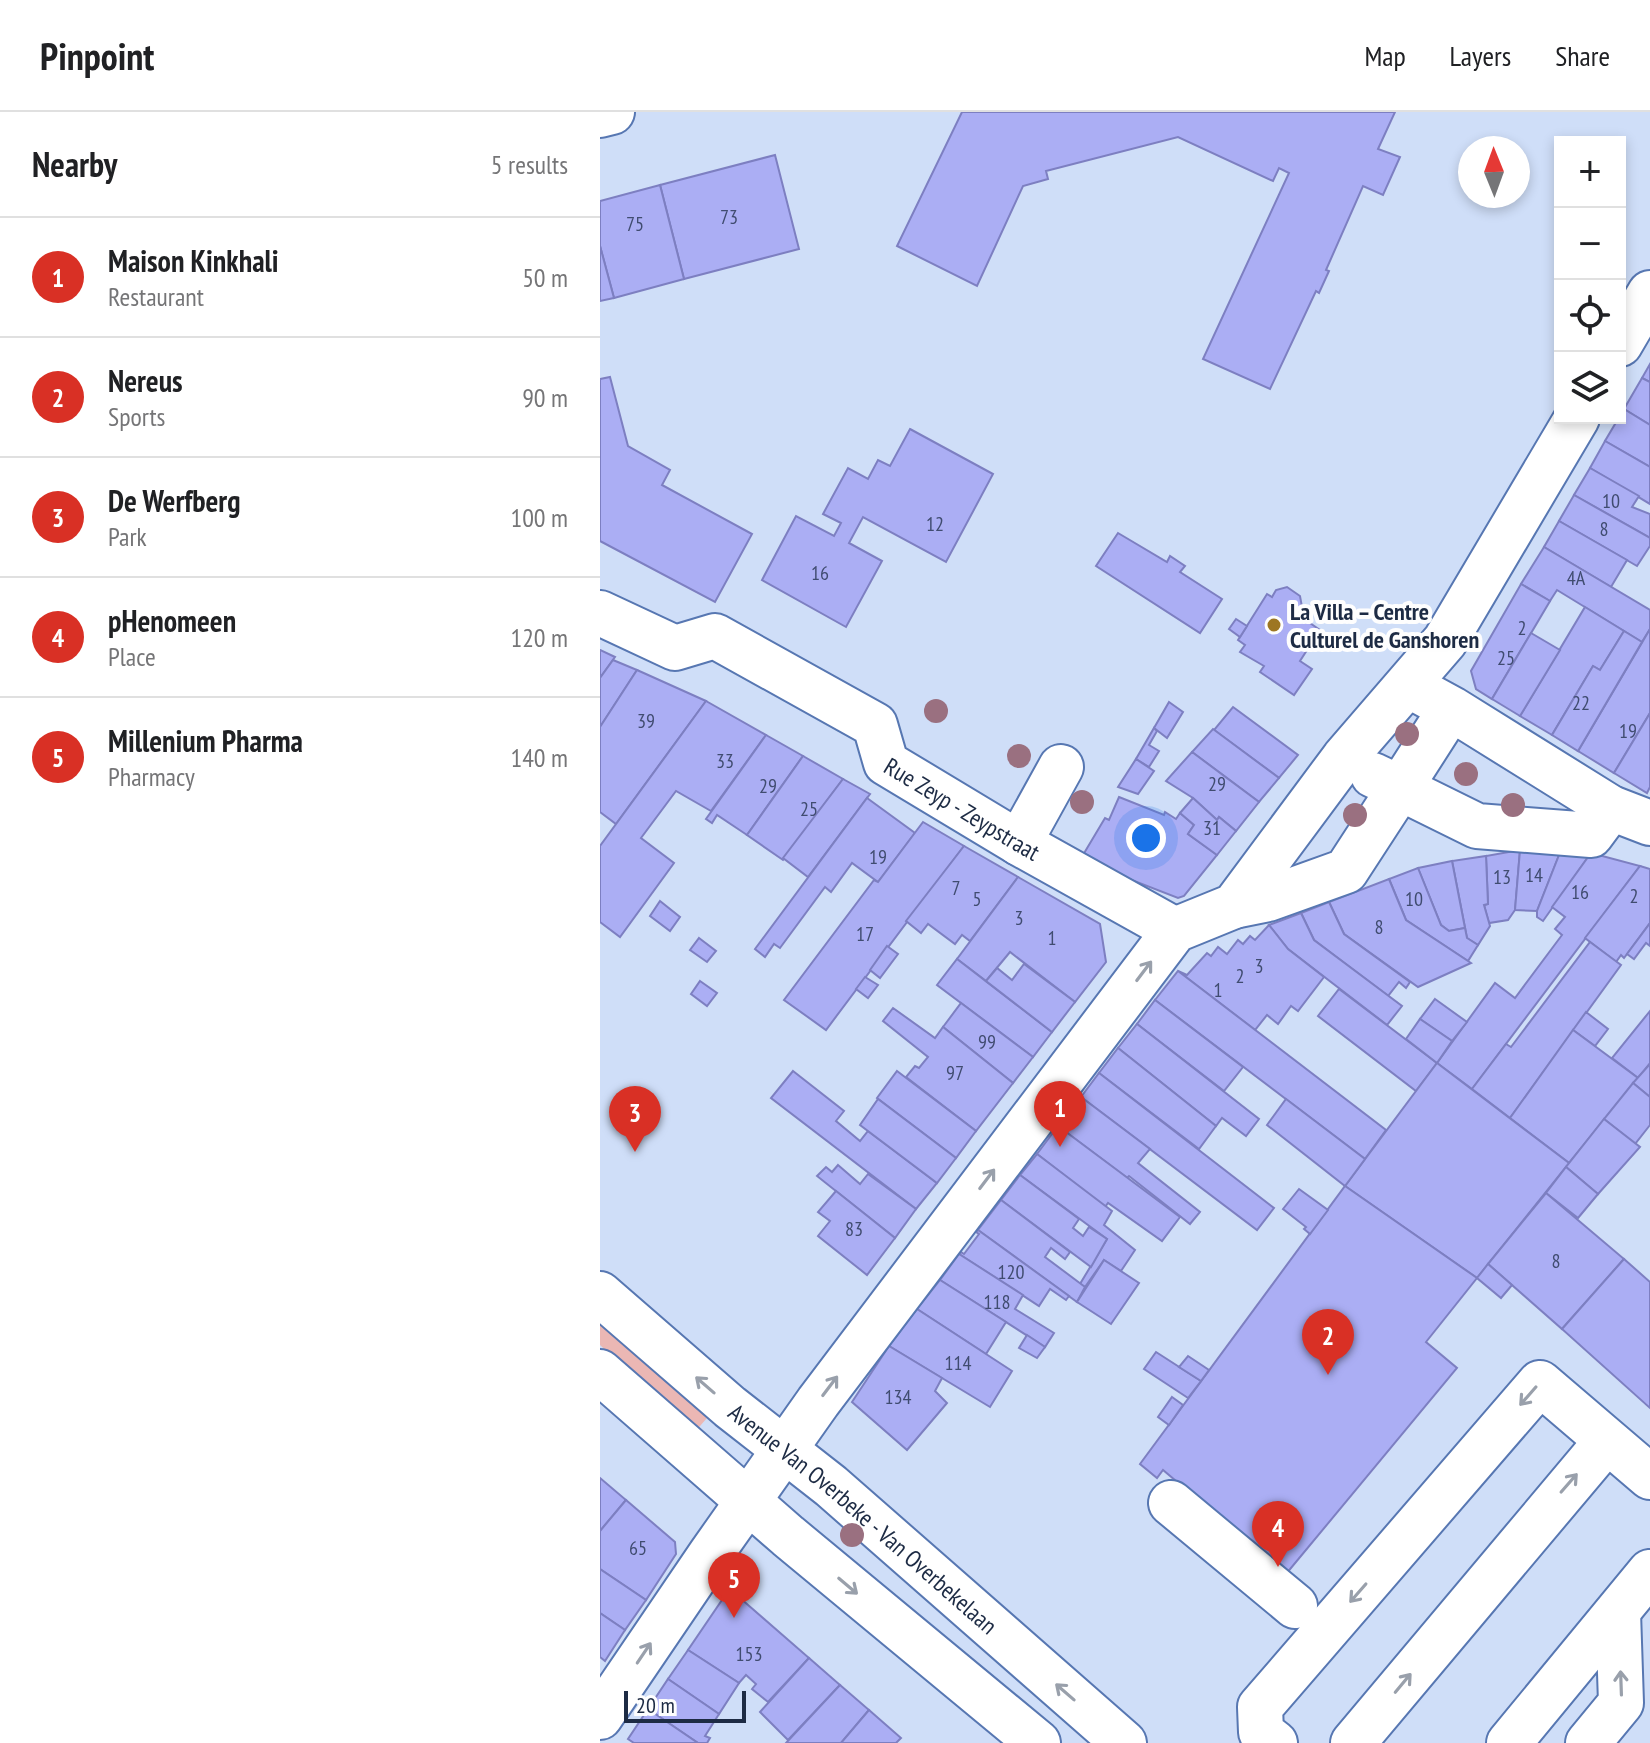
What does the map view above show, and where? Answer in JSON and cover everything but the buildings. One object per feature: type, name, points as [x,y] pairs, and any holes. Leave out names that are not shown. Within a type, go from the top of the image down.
[{"type":"street","points":[[600,115],[612,112]]},
{"type":"street","points":[[1626,334],[1650,293]]},
{"type":"street","points":[[1234,906],[1344,758],[1445,641],[1573,424]]},
{"type":"street","name":"Rue Zeyp - Zeypstraat","points":[[600,613],[675,648],[715,636],[875,725],[886,763],[1019,843],[1175,930]]},
{"type":"street","points":[[1408,685],[1630,816]]},
{"type":"street","points":[[600,1717],[784,1449],[1175,930],[1234,906],[1268,899],[1346,871],[1381,779],[1441,724]]},
{"type":"street","points":[[1019,843],[1061,767]]},
{"type":"street","points":[[1381,779],[1477,826],[1591,835],[1630,816]]},
{"type":"street","name":"Avenue Van Overbeke - Van Overbekelaan","points":[[600,1294],[730,1407],[831,1486],[1124,1743]]},
{"type":"street","points":[[600,1372],[747,1501],[1038,1743]]},
{"type":"street","points":[[1275,1743],[1261,1732],[1260,1707],[1540,1383],[1650,1477]]},
{"type":"street","points":[[1353,1743],[1606,1442]]},
{"type":"street","points":[[1171,1503],[1295,1606]]},
{"type":"street","points":[[1509,1743],[1650,1572]]},
{"type":"street","points":[[1588,1743],[1621,1703],[1618,1612]]},
{"type":"shaded area","points":[[600,1317],[713,1411],[694,1433],[600,1345]]},
{"type":"place","name":"La Villa – Centre Culturel de Ganshoren","points":[[1274,625]]},
{"type":"place","name":"Maison Kinkhali","points":[[1060,1147]]},
{"type":"place","name":"De Werfberg","points":[[635,1152]]},
{"type":"place","name":"Nereus","points":[[1328,1375]]},
{"type":"place","name":"pHenomeen","points":[[1278,1567]]},
{"type":"place","name":"Millenium Pharma","points":[[734,1618]]}]
